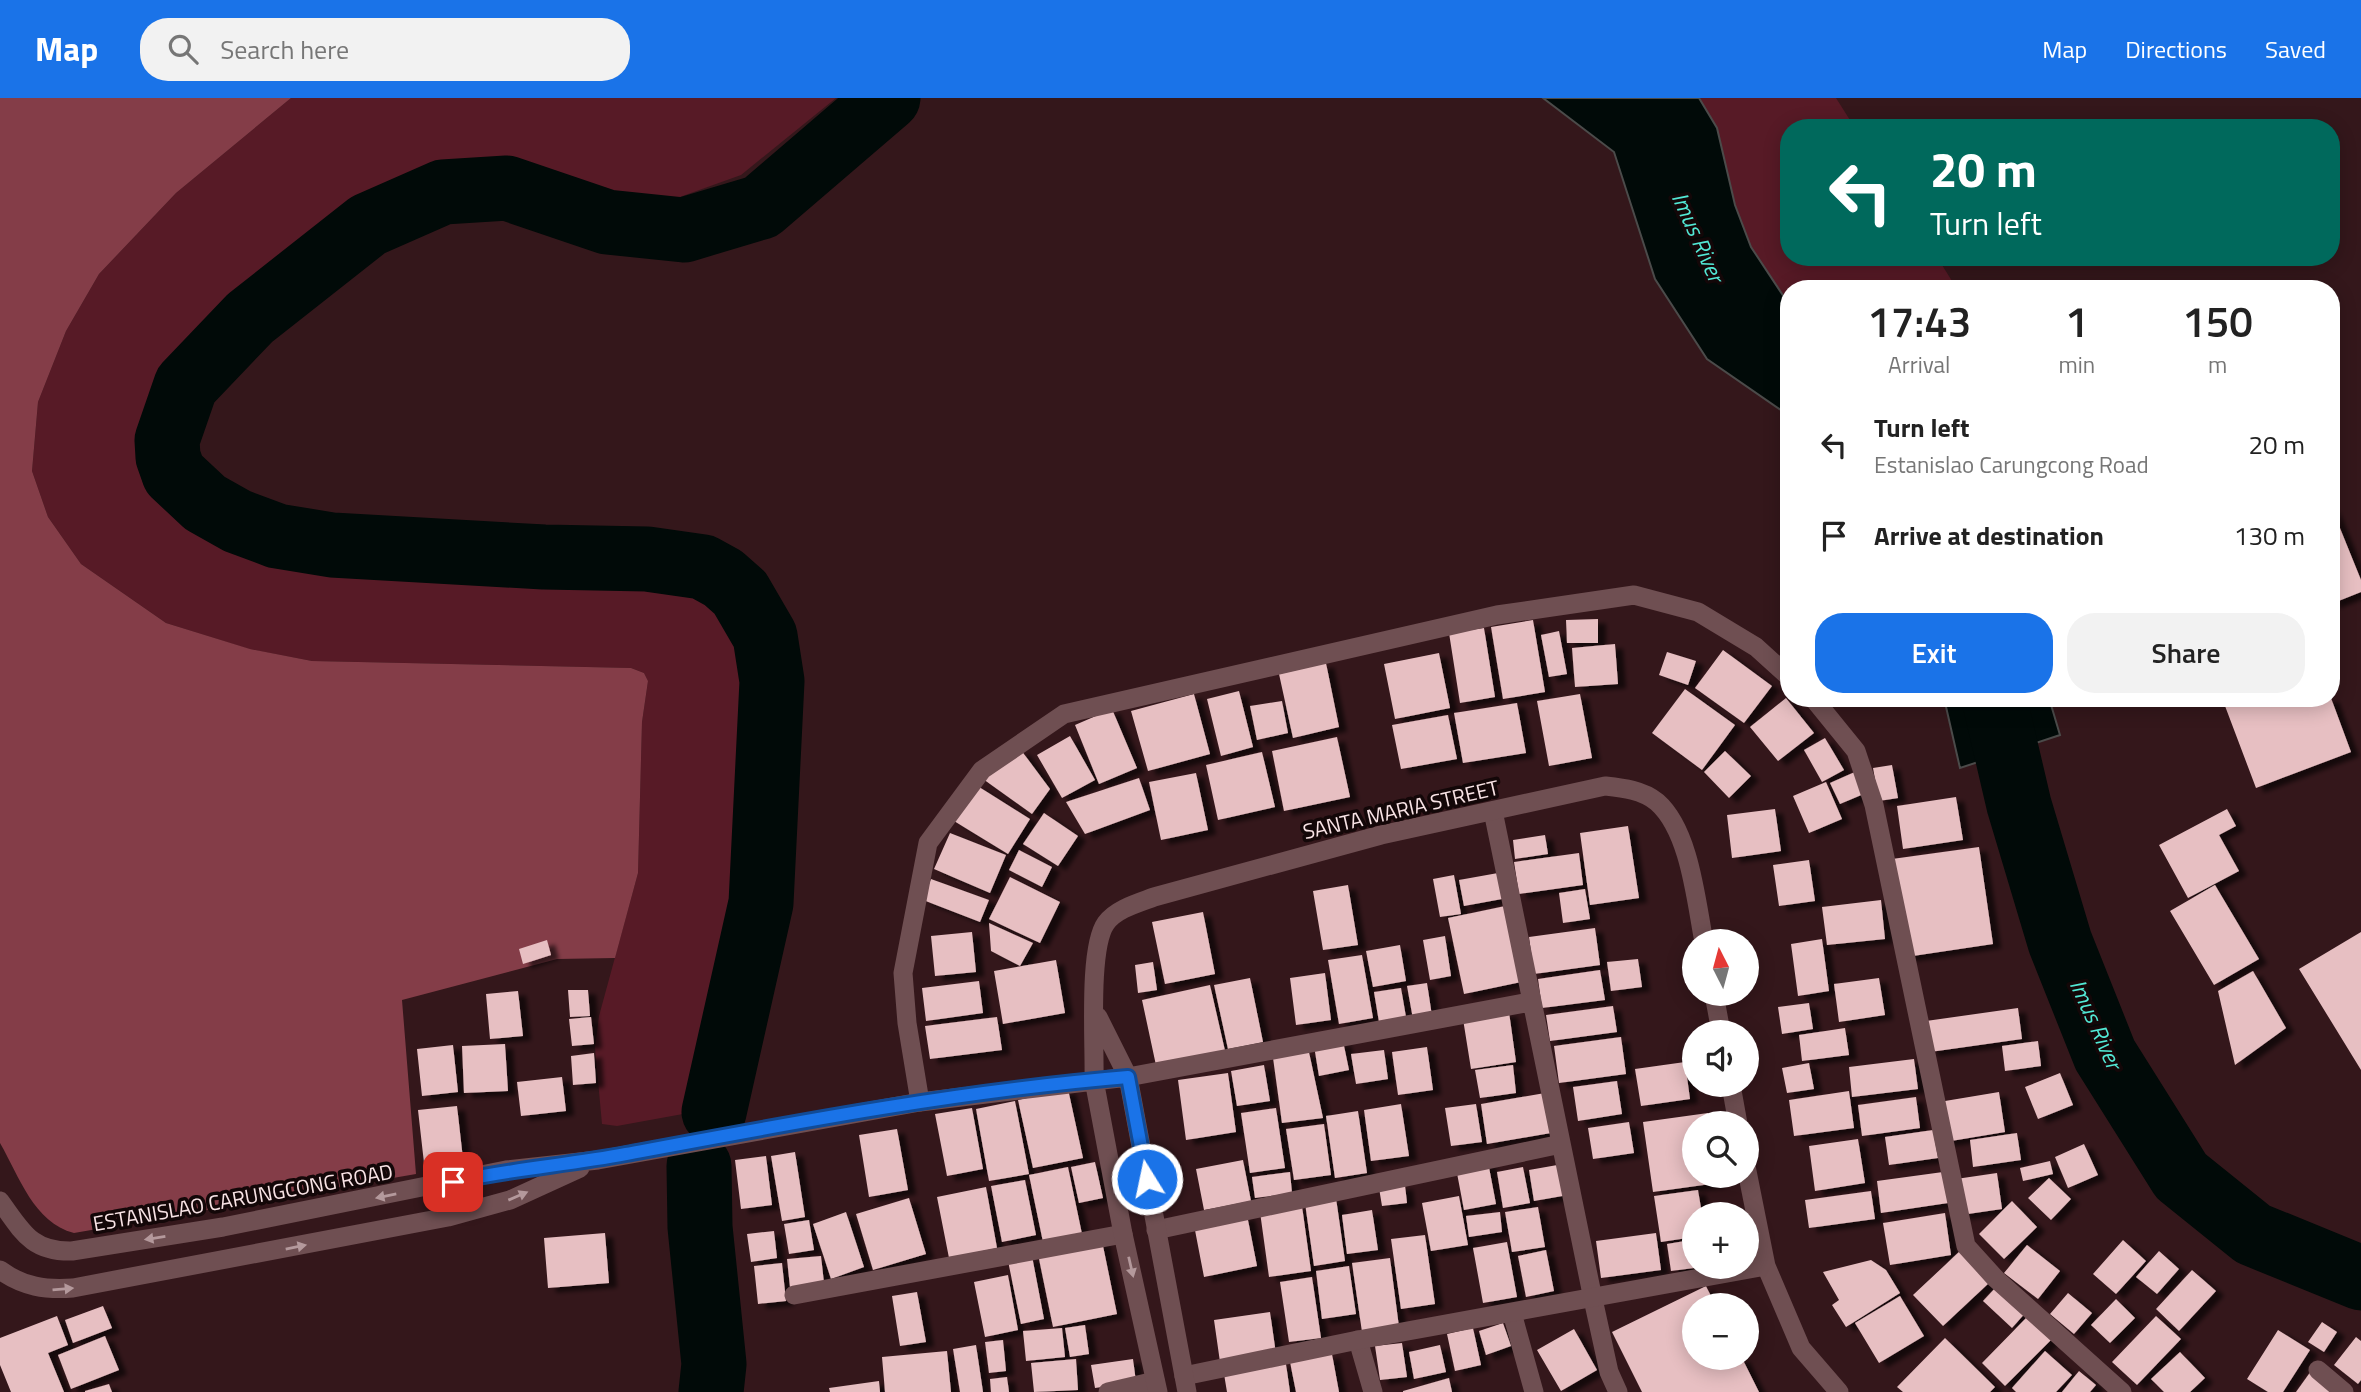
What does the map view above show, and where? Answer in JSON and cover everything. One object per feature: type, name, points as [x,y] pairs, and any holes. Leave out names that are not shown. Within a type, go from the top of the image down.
[{"type":"street","points":[[920,1102],[903,973],[928,844],[982,770],[1064,715],[1497,615],[1634,595],[1698,612],[1756,647],[1780,669]]},
{"type":"street","points":[[1820,707],[1856,751],[1874,805],[1966,1246],[1996,1279],[2122,1392]]},
{"type":"street","name":"SANTA MARIA STREET","points":[[1156,1386],[1123,1234],[1094,1080],[1096,942],[1107,921],[1129,906],[1381,835],[1605,786],[1632,789],[1657,803],[1677,831],[1689,865],[1701,929]]},
{"type":"street","points":[[1493,811],[1593,1299],[1609,1372],[1618,1392]]},
{"type":"street","name":"ESTANISLAO CARUNGCONG ROAD","points":[[0,1201],[34,1244],[57,1252],[72,1251],[223,1227],[506,1170],[598,1160],[920,1102],[1128,1077],[1530,1002]]},
{"type":"street","name":"SANTA MARIA STREET","points":[[1096,1013],[1128,1077],[1186,1384]]},
{"type":"street","points":[[1156,1230],[1561,1144]]},
{"type":"street","name":"ESTANISLAO CARUNGCONG ROAD","points":[[0,1270],[26,1285],[49,1290],[203,1264],[448,1217],[510,1200],[598,1160]]},
{"type":"street","points":[[1750,1188],[1766,1266],[1801,1348],[1839,1392]]},
{"type":"street","points":[[794,1295],[1123,1234]]},
{"type":"street","points":[[1186,1384],[1358,1340],[1766,1266]]},
{"type":"street","points":[[1512,1313],[1534,1392]]},
{"type":"street","points":[[1358,1340],[1373,1392]]},
{"type":"street","points":[[2318,1370],[2344,1392]]},
{"type":"street","points":[[1108,1392],[1156,1386]]},
{"type":"shaded area","points":[[0,98],[291,98],[176,193],[99,274],[66,331],[38,402],[32,471],[48,517],[81,564],[166,623],[250,649],[312,661],[631,668],[644,673],[648,681],[642,722],[638,873],[615,958],[557,959],[402,1000],[416,1174],[74,1233],[60,1228],[38,1209],[0,1143]]},
{"type":"shaded area","points":[[291,98],[836,98],[741,175],[677,198],[615,198],[540,170],[505,161],[470,163],[420,175],[355,209],[239,290],[191,336],[165,375],[141,441],[137,464],[144,486],[189,524],[229,546],[267,560],[326,571],[539,583],[646,583],[692,590],[720,607],[742,641],[745,684],[736,904],[683,1114],[617,1126],[602,1124],[595,1048],[599,1016],[638,873],[642,722],[648,681],[644,673],[631,668],[312,661],[249,649],[166,623],[81,564],[48,517],[32,471],[38,402],[66,331],[99,274],[176,193]]},
{"type":"shaded area","points":[[1699,98],[1836,98],[1849,119],[1780,119],[1780,266],[1943,266],[1951,280],[1780,280],[1780,291],[1751,247],[1735,205],[1717,128]]},
{"type":"water","points":[[1543,98],[1699,98],[1717,128],[1735,205],[1751,247],[1780,291],[1780,409],[1707,359],[1655,279],[1614,152]]},
{"type":"water","points":[[1946,707],[2052,707],[2060,735],[1960,768]]},
{"type":"building","points":[[2340,528],[2361,580],[2361,592],[2340,600]]},
{"type":"building","points":[[1598,619],[1598,643],[1567,643],[1566,620]]},
{"type":"building","points":[[1533,620],[1545,692],[1503,699],[1491,627]]},
{"type":"building","points":[[1484,628],[1495,697],[1460,703],[1449,633]]},
{"type":"building","points":[[1559,631],[1567,674],[1549,677],[1541,635]]},
{"type":"building","points":[[1615,644],[1618,684],[1575,687],[1572,648]]},
{"type":"building","points":[[1723,650],[1772,686],[1744,723],[1695,688]]},
{"type":"building","points":[[1667,652],[1696,661],[1688,685],[1659,675]]},
{"type":"building","points":[[1439,653],[1450,708],[1395,719],[1384,664]]},
{"type":"building","points":[[1326,663],[1339,727],[1293,738],[1279,674]]},
{"type":"building","points":[[1685,689],[1735,725],[1702,770],[1652,733]]},
{"type":"building","points":[[1239,691],[1253,747],[1221,756],[1207,699]]},
{"type":"building","points":[[1194,694],[1210,754],[1148,771],[1131,711]]},
{"type":"building","points":[[1580,694],[1592,758],[1549,766],[1537,701]]},
{"type":"building","points":[[1282,701],[1288,733],[1257,740],[1250,706]]},
{"type":"building","points":[[1517,703],[1526,753],[1463,763],[1454,713]]},
{"type":"building","points":[[1780,703],[1780,707],[1793,707],[1814,733],[1778,761],[1750,727]]},
{"type":"building","points":[[2225,707],[2334,707],[2351,752],[2256,788]]},
{"type":"building","points":[[1112,709],[1137,768],[1099,784],[1075,725]]},
{"type":"building","points":[[1448,715],[1457,759],[1401,769],[1392,725]]},
{"type":"building","points":[[1070,736],[1095,780],[1062,798],[1037,755]]},
{"type":"building","points":[[1337,737],[1350,797],[1284,811],[1272,751]]},
{"type":"building","points":[[1825,738],[1844,770],[1822,782],[1804,750]]},
{"type":"building","points":[[1021,750],[1050,789],[1032,814],[983,779]]},
{"type":"building","points":[[1725,751],[1751,776],[1729,798],[1704,772]]},
{"type":"building","points":[[1262,752],[1275,807],[1218,820],[1206,765]]},
{"type":"building","points":[[1892,765],[1898,798],[1879,801],[1873,768]]},
{"type":"building","points":[[1857,771],[1866,793],[1840,804],[1830,783]]},
{"type":"building","points":[[1196,773],[1208,830],[1161,840],[1149,782]]},
{"type":"building","points":[[1139,778],[1150,810],[1085,834],[1066,802]]},
{"type":"building","points":[[1826,782],[1842,819],[1809,833],[1793,796]]},
{"type":"building","points":[[976,785],[1030,819],[1008,854],[954,821]]},
{"type":"building","points":[[1956,797],[1963,840],[1903,849],[1897,806]]},
{"type":"building","points":[[1775,809],[1781,851],[1732,858],[1727,815]]},
{"type":"building","points":[[2227,809],[2236,826],[2219,835],[2239,871],[2188,898],[2159,845]]},
{"type":"building","points":[[1044,813],[1078,836],[1058,866],[1023,844]]},
{"type":"building","points":[[1628,826],[1639,898],[1590,905],[1580,833]]},
{"type":"building","points":[[950,833],[1006,855],[990,893],[934,869]]},
{"type":"building","points":[[1545,835],[1548,854],[1515,859],[1513,840]]},
{"type":"building","points":[[1979,847],[1993,944],[1906,957],[1892,859]]},
{"type":"building","points":[[1019,850],[1052,867],[1042,887],[1009,870]]},
{"type":"building","points":[[1579,853],[1583,885],[1519,894],[1514,862]]},
{"type":"building","points":[[1809,860],[1815,901],[1779,906],[1773,865]]},
{"type":"building","points":[[1498,873],[1502,899],[1464,906],[1459,880]]},
{"type":"building","points":[[1454,875],[1461,914],[1440,917],[1433,879]]},
{"type":"building","points":[[1010,877],[1060,902],[1040,943],[989,919]]},
{"type":"building","points":[[931,879],[989,900],[980,922],[923,900]]},
{"type":"building","points":[[1348,885],[1358,945],[1323,950],[1313,891]]},
{"type":"building","points":[[2215,885],[2259,959],[2214,985],[2170,911]]},
{"type":"building","points":[[1585,889],[1590,919],[1563,923],[1559,893]]},
{"type":"building","points":[[1881,900],[1885,939],[1827,945],[1822,907]]},
{"type":"building","points":[[1510,905],[1526,981],[1464,994],[1448,918]]},
{"type":"building","points":[[1203,912],[1215,974],[1165,984],[1152,922]]},
{"type":"building","points":[[989,923],[1033,943],[1020,966],[991,951]]},
{"type":"building","points":[[1595,928],[1600,965],[1534,974],[1529,937]]},
{"type":"building","points":[[972,932],[976,972],[935,976],[931,936]]},
{"type":"building","points":[[2361,932],[2361,1070],[2299,969]]},
{"type":"building","points":[[1445,936],[1451,976],[1430,980],[1423,940]]},
{"type":"building","points":[[1822,939],[1829,991],[1798,996],[1791,944]]},
{"type":"building","points":[[547,940],[551,955],[523,964],[519,949]]},
{"type":"building","points":[[1400,945],[1406,981],[1373,987],[1366,951]]},
{"type":"building","points":[[1362,955],[1373,1018],[1339,1024],[1328,960]]},
{"type":"building","points":[[1638,959],[1642,987],[1611,991],[1607,962]]},
{"type":"building","points":[[1056,960],[1065,1013],[1003,1024],[994,971]]},
{"type":"building","points":[[1153,962],[1157,990],[1138,993],[1135,965]]},
{"type":"building","points":[[1600,970],[1605,1000],[1542,1008],[1538,979]]},
{"type":"building","points":[[2253,971],[2286,1028],[2235,1065],[2218,991]]},
{"type":"building","points":[[1325,973],[1331,1020],[1296,1025],[1290,978]]},
{"type":"building","points":[[1250,978],[1263,1042],[1228,1049],[1214,985]]},
{"type":"building","points":[[1879,978],[1885,1015],[1839,1022],[1834,984]]},
{"type":"building","points":[[979,981],[983,1013],[926,1021],[922,988]]},
{"type":"building","points":[[1427,983],[1432,1016],[1413,1019],[1407,986]]},
{"type":"building","points":[[1210,985],[1226,1055],[1157,1070],[1142,1000]]},
{"type":"building","points":[[1401,988],[1406,1017],[1379,1022],[1374,992]]},
{"type":"building","points":[[568,990],[588,990],[590,1016],[570,1017]]},
{"type":"building","points":[[518,991],[523,1036],[490,1039],[486,994]]},
{"type":"building","points":[[1809,1003],[1813,1029],[1782,1034],[1778,1007]]},
{"type":"building","points":[[1613,1006],[1617,1032],[1550,1041],[1546,1015]]},
{"type":"building","points":[[2018,1008],[2022,1039],[1930,1052],[1926,1021]]},
{"type":"building","points":[[1509,1012],[1516,1062],[1471,1069],[1463,1019]]},
{"type":"building","points":[[591,1017],[594,1044],[572,1046],[569,1019]]},
{"type":"building","points":[[997,1017],[1002,1050],[930,1059],[925,1026]]},
{"type":"building","points":[[1845,1028],[1849,1055],[1802,1061],[1799,1035]]},
{"type":"building","points":[[1621,1037],[1626,1074],[1559,1083],[1554,1046]]},
{"type":"building","points":[[1343,1041],[1349,1070],[1319,1076],[1314,1046]]},
{"type":"building","points":[[2038,1041],[2041,1066],[2005,1071],[2002,1046]]},
{"type":"building","points":[[505,1044],[508,1091],[464,1093],[462,1046]]},
{"type":"building","points":[[453,1045],[458,1092],[422,1096],[417,1049]]},
{"type":"building","points":[[1427,1047],[1433,1090],[1398,1095],[1392,1052]]},
{"type":"building","points":[[1384,1050],[1388,1079],[1356,1084],[1351,1054]]},
{"type":"building","points":[[1309,1052],[1323,1118],[1282,1123],[1273,1058]]},
{"type":"building","points":[[594,1053],[596,1083],[573,1085],[571,1056]]},
{"type":"building","points":[[1914,1059],[1918,1089],[1852,1097],[1849,1067]]},
{"type":"building","points":[[1682,1062],[1682,1097],[1690,1099],[1641,1106],[1635,1069]]},
{"type":"building","points":[[1809,1063],[1814,1089],[1787,1093],[1782,1068]]},
{"type":"building","points":[[1264,1065],[1270,1101],[1237,1106],[1231,1071]]},
{"type":"building","points":[[1513,1065],[1516,1093],[1480,1098],[1475,1070]]},
{"type":"building","points":[[1228,1073],[1236,1132],[1186,1140],[1178,1080]]},
{"type":"building","points":[[2060,1073],[2073,1105],[2038,1119],[2025,1087]]},
{"type":"building","points":[[562,1077],[566,1111],[521,1116],[517,1082]]},
{"type":"building","points":[[1617,1081],[1622,1114],[1578,1121],[1573,1087]]},
{"type":"building","points":[[1068,1089],[1083,1158],[1033,1168],[1018,1100]]},
{"type":"building","points":[[1849,1091],[1854,1128],[1794,1136],[1789,1100]]},
{"type":"building","points":[[1999,1092],[2005,1132],[1945,1142],[1939,1102]]},
{"type":"building","points":[[1545,1093],[1551,1133],[1487,1144],[1481,1104]]},
{"type":"building","points":[[1916,1097],[1920,1128],[1862,1136],[1858,1105]]},
{"type":"building","points":[[1015,1101],[1029,1174],[989,1181],[976,1109]]},
{"type":"building","points":[[1401,1104],[1409,1156],[1371,1161],[1364,1110]]},
{"type":"building","points":[[1476,1104],[1482,1142],[1451,1146],[1445,1108]]},
{"type":"building","points":[[457,1106],[463,1159],[424,1163],[418,1110]]},
{"type":"building","points":[[972,1108],[983,1169],[947,1176],[935,1114]]},
{"type":"building","points":[[1276,1108],[1285,1168],[1250,1173],[1241,1113]]},
{"type":"building","points":[[1358,1111],[1367,1173],[1335,1178],[1326,1116]]},
{"type":"building","points":[[1682,1117],[1682,1188],[1653,1192],[1643,1122]]},
{"type":"building","points":[[1629,1122],[1634,1153],[1593,1159],[1588,1128]]},
{"type":"building","points":[[1324,1124],[1331,1175],[1294,1180],[1286,1129]]},
{"type":"building","points":[[897,1129],[908,1190],[869,1197],[859,1135]]},
{"type":"building","points":[[1933,1130],[1938,1158],[1889,1165],[1885,1137]]},
{"type":"building","points":[[2017,1133],[2021,1160],[1973,1167],[1970,1140]]},
{"type":"building","points":[[1858,1139],[1865,1183],[1815,1191],[1809,1146]]},
{"type":"building","points":[[2084,1144],[2098,1175],[2068,1188],[2055,1157]]},
{"type":"building","points":[[795,1152],[805,1217],[782,1221],[771,1156]]},
{"type":"building","points":[[766,1156],[772,1205],[741,1209],[735,1160]]},
{"type":"building","points":[[1243,1160],[1251,1201],[1204,1210],[1196,1169]]},
{"type":"building","points":[[2050,1161],[2053,1174],[2023,1181],[2020,1168]]},
{"type":"building","points":[[1095,1162],[1103,1198],[1079,1203],[1071,1167]]},
{"type":"building","points":[[1488,1162],[1496,1204],[1464,1210],[1456,1168]]},
{"type":"building","points":[[1563,1164],[1568,1195],[1534,1201],[1529,1170]]},
{"type":"building","points":[[1068,1167],[1082,1234],[1043,1242],[1029,1175]]},
{"type":"building","points":[[1523,1167],[1530,1203],[1503,1208],[1497,1172]]},
{"type":"building","points":[[1290,1172],[1292,1193],[1255,1198],[1252,1177]]},
{"type":"building","points":[[1943,1172],[1948,1203],[1881,1213],[1877,1181]]},
{"type":"building","points":[[1997,1173],[2002,1209],[1961,1215],[1956,1179]]},
{"type":"building","points":[[2049,1178],[2071,1199],[2051,1220],[2028,1198]]},
{"type":"building","points":[[1025,1180],[1036,1235],[1002,1242],[991,1186]]},
{"type":"building","points":[[1405,1185],[1407,1203],[1382,1206],[1379,1188]]},
{"type":"building","points":[[986,1187],[997,1248],[949,1258],[937,1197]]},
{"type":"building","points":[[1698,1190],[1700,1202],[1682,1202],[1682,1239],[1661,1242],[1654,1196]]},
{"type":"building","points":[[1871,1191],[1875,1219],[1809,1228],[1805,1200]]},
{"type":"building","points":[[1459,1196],[1468,1245],[1431,1251],[1422,1203]]},
{"type":"building","points":[[909,1198],[926,1254],[873,1270],[856,1214]]},
{"type":"building","points":[[1336,1198],[1345,1261],[1314,1266],[1305,1203]]},
{"type":"building","points":[[2012,1201],[2037,1227],[2004,1259],[1979,1234]]},
{"type":"building","points":[[1302,1206],[1311,1271],[1269,1277],[1260,1212]]},
{"type":"building","points":[[1538,1207],[1545,1247],[1512,1252],[1505,1212]]},
{"type":"building","points":[[1372,1210],[1378,1250],[1347,1254],[1342,1215]]},
{"type":"building","points":[[846,1212],[864,1267],[831,1279],[813,1224]]},
{"type":"building","points":[[1500,1212],[1502,1232],[1469,1237],[1466,1216]]},
{"type":"building","points":[[1945,1213],[1951,1255],[1890,1265],[1883,1223]]},
{"type":"building","points":[[1247,1215],[1257,1266],[1204,1277],[1194,1225]]},
{"type":"building","points":[[809,1220],[814,1250],[789,1254],[784,1224]]},
{"type":"building","points":[[774,1231],[777,1258],[751,1262],[747,1234]]},
{"type":"building","points":[[605,1233],[609,1283],[548,1288],[544,1238]]},
{"type":"building","points":[[1656,1233],[1661,1270],[1601,1278],[1596,1241]]},
{"type":"building","points":[[1425,1235],[1435,1304],[1401,1309],[1391,1239]]},
{"type":"building","points":[[2123,1240],[2146,1261],[2116,1294],[2093,1274]]},
{"type":"building","points":[[1102,1241],[1117,1314],[1053,1327],[1038,1254]]},
{"type":"building","points":[[1507,1242],[1517,1297],[1483,1303],[1473,1248]]},
{"type":"building","points":[[1682,1242],[1682,1270],[1671,1271],[1667,1244]]},
{"type":"building","points":[[2027,1245],[2060,1271],[2038,1299],[2004,1273]]},
{"type":"building","points":[[1546,1250],[1554,1291],[1526,1297],[1518,1256]]},
{"type":"building","points":[[1960,1251],[1990,1282],[1943,1326],[1913,1295]]},
{"type":"building","points":[[2159,1251],[2179,1269],[2157,1294],[2136,1277]]},
{"type":"building","points":[[821,1256],[824,1283],[790,1287],[787,1259]]},
{"type":"building","points":[[1032,1256],[1044,1319],[1021,1324],[1008,1261]]},
{"type":"building","points":[[1390,1258],[1399,1327],[1362,1332],[1352,1263]]},
{"type":"building","points":[[1871,1260],[1886,1270],[1900,1293],[1846,1327],[1832,1305],[1839,1300],[1823,1272]]},
{"type":"building","points":[[782,1263],[786,1301],[758,1304],[754,1266]]},
{"type":"building","points":[[1349,1266],[1356,1314],[1322,1319],[1316,1271]]},
{"type":"building","points":[[2192,1270],[2216,1291],[2179,1331],[2156,1309]]},
{"type":"building","points":[[1008,1275],[1018,1330],[985,1337],[974,1282]]},
{"type":"building","points":[[1312,1277],[1321,1338],[1289,1342],[1280,1282]]},
{"type":"building","points":[[1998,1285],[2027,1311],[2012,1328],[1983,1301]]},
{"type":"building","points":[[1706,1286],[1710,1293],[1692,1293]]},
{"type":"building","points":[[917,1292],[926,1342],[900,1346],[892,1296]]},
{"type":"building","points":[[2068,1293],[2092,1313],[2074,1334],[2050,1314]]},
{"type":"building","points":[[1900,1296],[1924,1336],[1879,1363],[1855,1323]]},
{"type":"building","points":[[1682,1298],[1682,1370],[1748,1370],[1759,1392],[1642,1392],[1612,1332]]},
{"type":"building","points":[[2116,1299],[2135,1318],[2110,1343],[2091,1325]]},
{"type":"building","points":[[103,1306],[112,1328],[73,1343],[65,1320]]},
{"type":"building","points":[[1270,1312],[1276,1354],[1220,1362],[1214,1320]]},
{"type":"building","points":[[2029,1315],[2052,1339],[2005,1386],[1982,1363]]},
{"type":"building","points":[[57,1316],[68,1345],[48,1353],[64,1392],[11,1392],[0,1365],[0,1338]]},
{"type":"building","points":[[2156,1316],[2181,1339],[2137,1385],[2112,1362]]},
{"type":"building","points":[[2322,1322],[2337,1332],[2324,1352],[2308,1342]]},
{"type":"building","points":[[1503,1323],[1511,1346],[1486,1355],[1479,1331]]},
{"type":"building","points":[[1085,1325],[1089,1354],[1070,1357],[1065,1328]]},
{"type":"building","points":[[1062,1328],[1065,1357],[1026,1361],[1023,1331]]},
{"type":"building","points":[[1473,1328],[1481,1365],[1455,1371],[1447,1334]]},
{"type":"building","points":[[1574,1329],[1597,1370],[1561,1391],[1537,1350]]},
{"type":"building","points":[[2278,1330],[2310,1350],[2283,1392],[2268,1392],[2247,1379]]},
{"type":"building","points":[[105,1336],[119,1370],[71,1389],[58,1355]]},
{"type":"building","points":[[2356,1337],[2361,1341],[2361,1380],[2358,1384],[2334,1365]]},
{"type":"building","points":[[1945,1338],[1995,1387],[1990,1392],[1903,1392],[1897,1387]]},
{"type":"building","points":[[1003,1340],[1006,1371],[989,1373],[985,1342]]},
{"type":"building","points":[[1402,1343],[1407,1377],[1380,1380],[1375,1346]]},
{"type":"building","points":[[976,1345],[983,1392],[960,1392],[953,1349]]},
{"type":"building","points":[[1440,1345],[1446,1372],[1414,1379],[1409,1352]]},
{"type":"building","points":[[947,1351],[951,1392],[885,1392],[882,1357]]},
{"type":"building","points":[[2045,1351],[2072,1375],[2056,1392],[2016,1392],[2012,1388]]},
{"type":"building","points":[[2180,1352],[2205,1378],[2190,1392],[2164,1392],[2151,1379]]},
{"type":"building","points":[[1332,1354],[1339,1392],[1296,1392],[1290,1362]]},
{"type":"building","points":[[1076,1359],[1078,1390],[1034,1392],[1031,1363]]},
{"type":"building","points":[[1133,1359],[1136,1382],[1095,1388],[1091,1365]]},
{"type":"building","points":[[1286,1364],[1290,1392],[1227,1392],[1224,1374]]},
{"type":"building","points":[[2079,1371],[2096,1385],[2090,1392],[2062,1392]]},
{"type":"building","points":[[2311,1371],[2336,1392],[2296,1392]]},
{"type":"building","points":[[1007,1377],[1009,1392],[991,1392],[990,1379]]},
{"type":"building","points":[[1449,1378],[1452,1392],[1403,1392],[1403,1391]]},
{"type":"building","points":[[879,1381],[880,1392],[830,1392],[829,1388]]},
{"type":"building","points":[[109,1384],[112,1392],[85,1392],[85,1391]]},
{"type":"waterway","points":[[714,1112],[761,903],[772,681],[765,636],[740,593],[723,578],[703,567],[647,559],[544,557],[332,545],[277,536],[237,521],[205,503],[174,474],[168,457],[167,440],[186,385],[250,318],[368,225],[443,192],[507,188],[607,222],[684,230],[761,207],[888,98]]},
{"type":"waterway","name":"Imus River","points":[[1996,707],[2019,805],[2060,942],[2105,1055],[2181,1176],[2253,1234],[2361,1278]]},
{"type":"waterway","points":[[699,1166],[700,1227],[714,1364],[711,1392]]},
{"type":"route","points":[[453,1182],[506,1170],[598,1160],[920,1102],[1128,1077],[1147,1179]]}]
